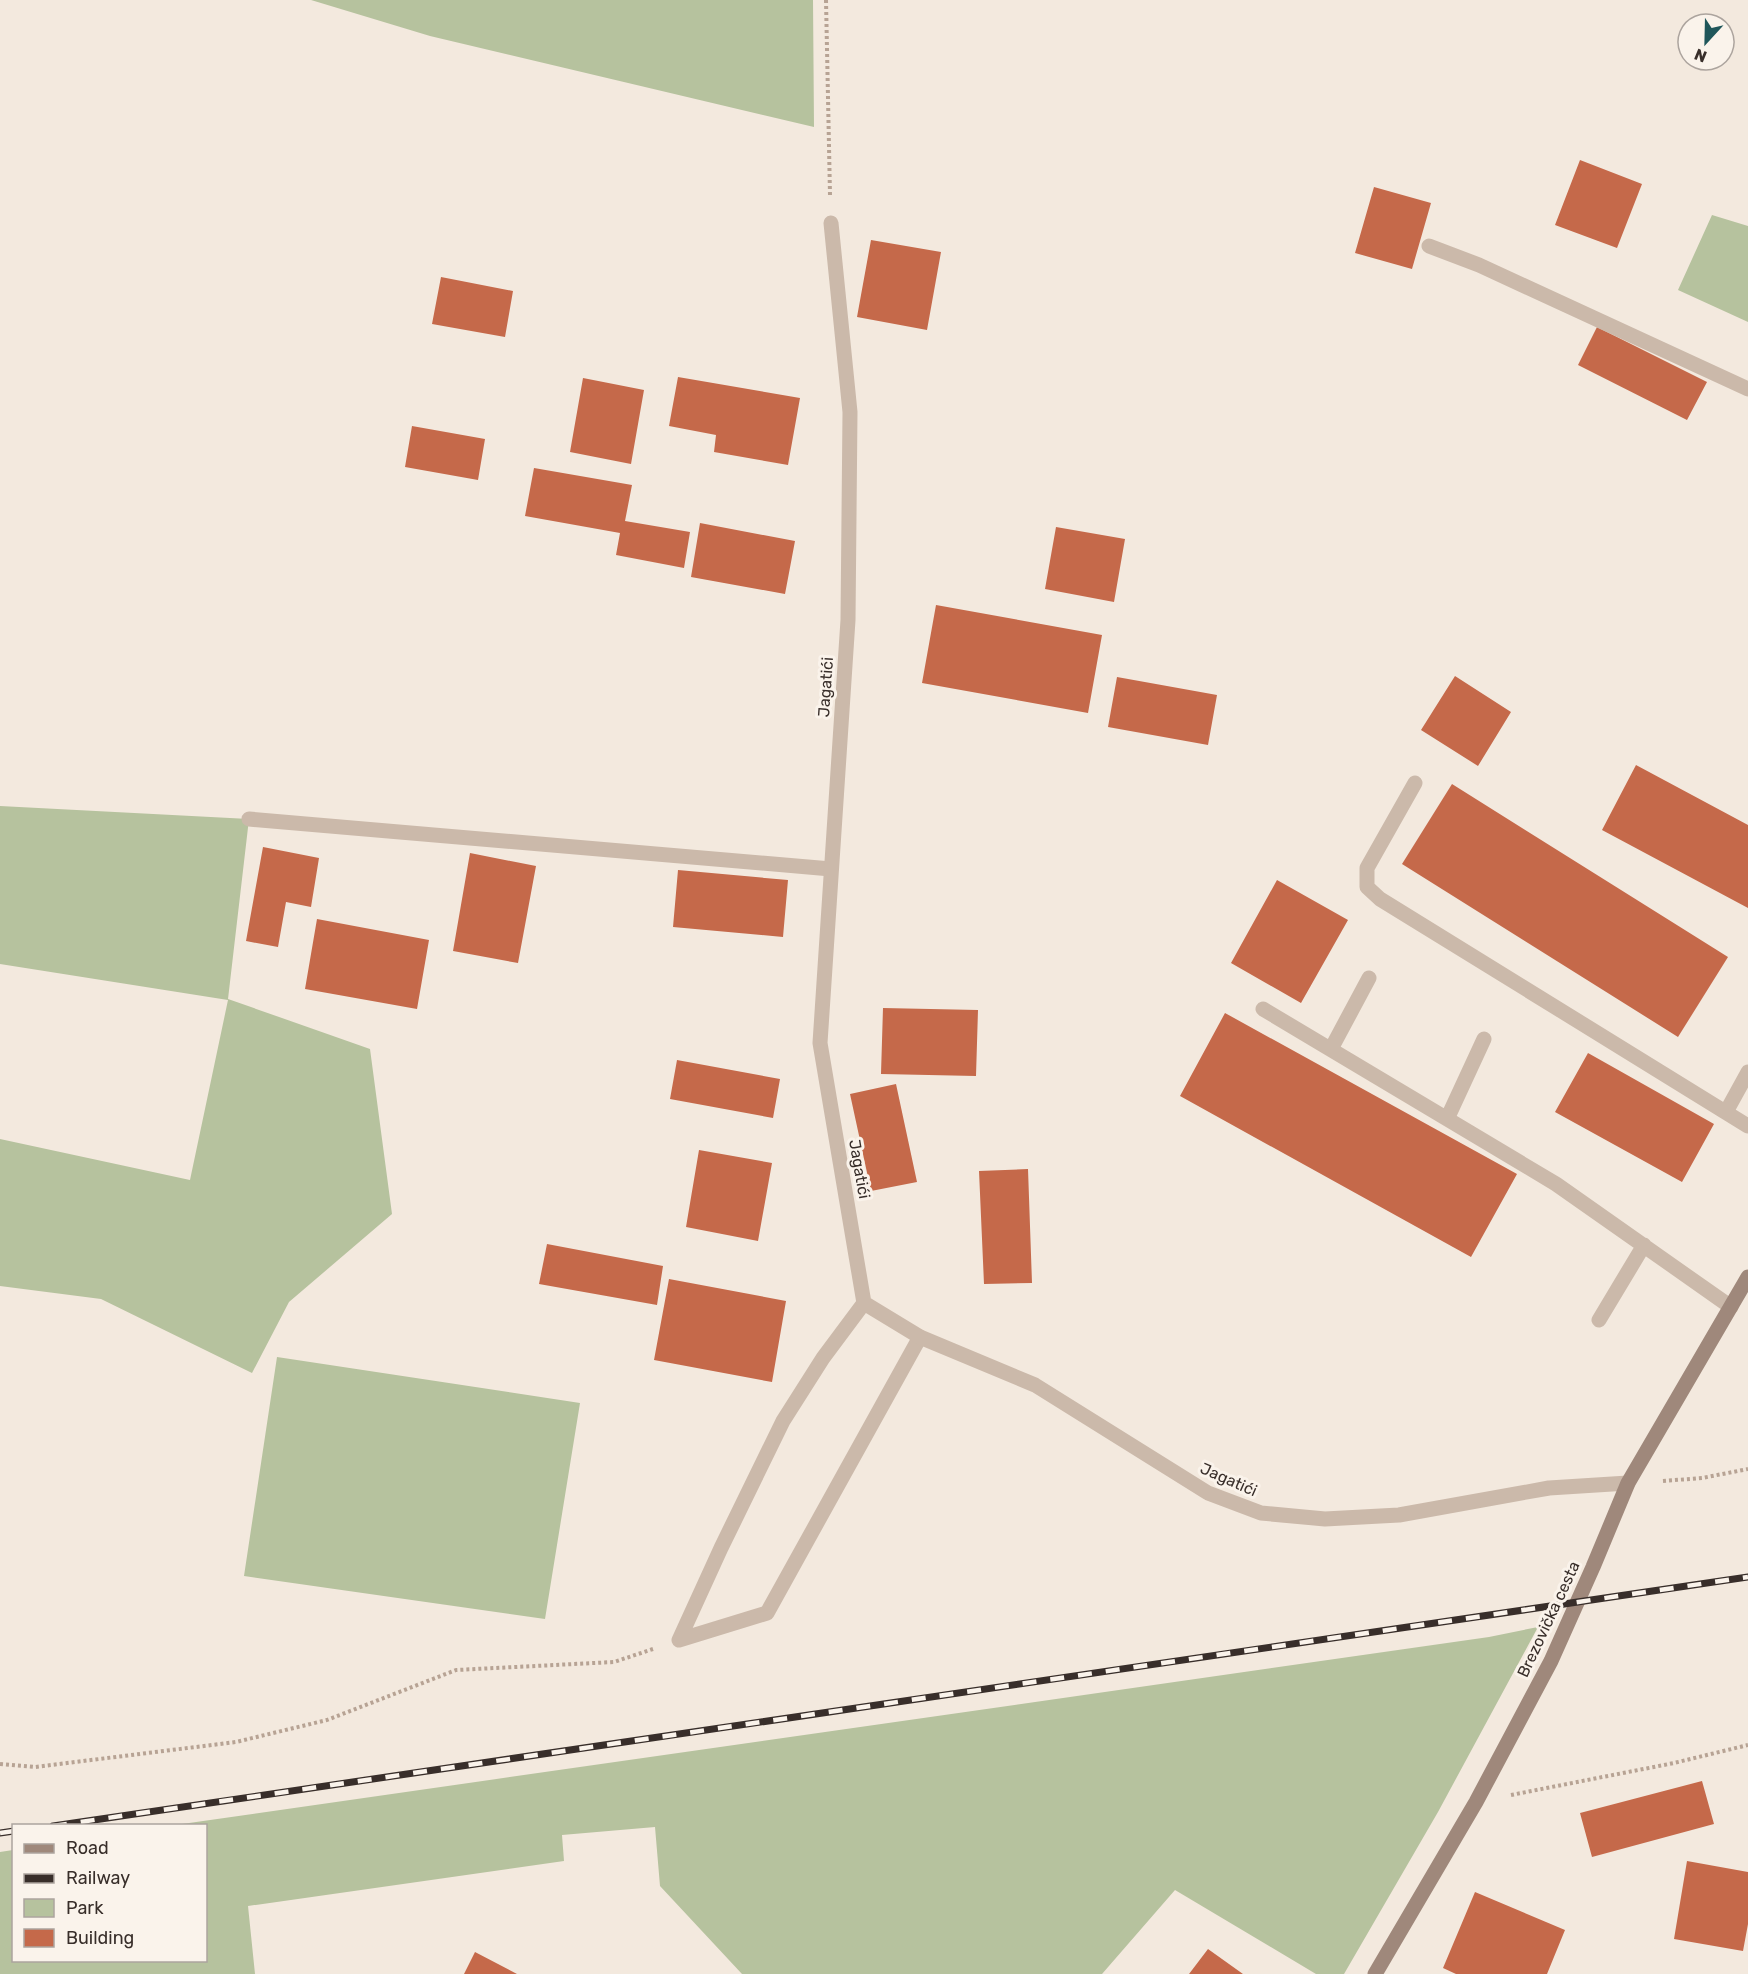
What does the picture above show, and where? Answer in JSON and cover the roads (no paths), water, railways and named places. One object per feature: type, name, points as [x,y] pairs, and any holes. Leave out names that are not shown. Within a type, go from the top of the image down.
[{"type":"main road","name":"Brezovička cesta","points":[[1375,1974],[1476,1802],[1551,1661],[1628,1483],[1748,1277]]},
{"type":"street","name":"Jagatići","points":[[831,223],[850,424],[848,620],[820,1043],[864,1303],[920,1337],[1035,1385],[1208,1493],[1261,1513],[1325,1519],[1399,1515],[1549,1488],[1628,1483]]},
{"type":"street","points":[[1429,246],[1479,265],[1748,389]]},
{"type":"street","points":[[1415,783],[1367,868],[1367,887],[1380,899],[1748,1126]]},
{"type":"street","points":[[249,819],[831,869]]},
{"type":"street","points":[[1331,1049],[1369,978]]},
{"type":"street","points":[[1263,1009],[1556,1184],[1731,1307]]},
{"type":"street","points":[[1447,1119],[1484,1039]]},
{"type":"street","points":[[1726,1112],[1748,1072]]},
{"type":"street","points":[[1599,1320],[1644,1245]]},
{"type":"street","points":[[864,1303],[823,1358],[783,1421],[679,1640],[767,1614],[920,1337]]},
{"type":"railway","points":[[67,1824],[1748,1577]]},
{"type":"railway","points":[[0,1833],[12,1831]]}]
